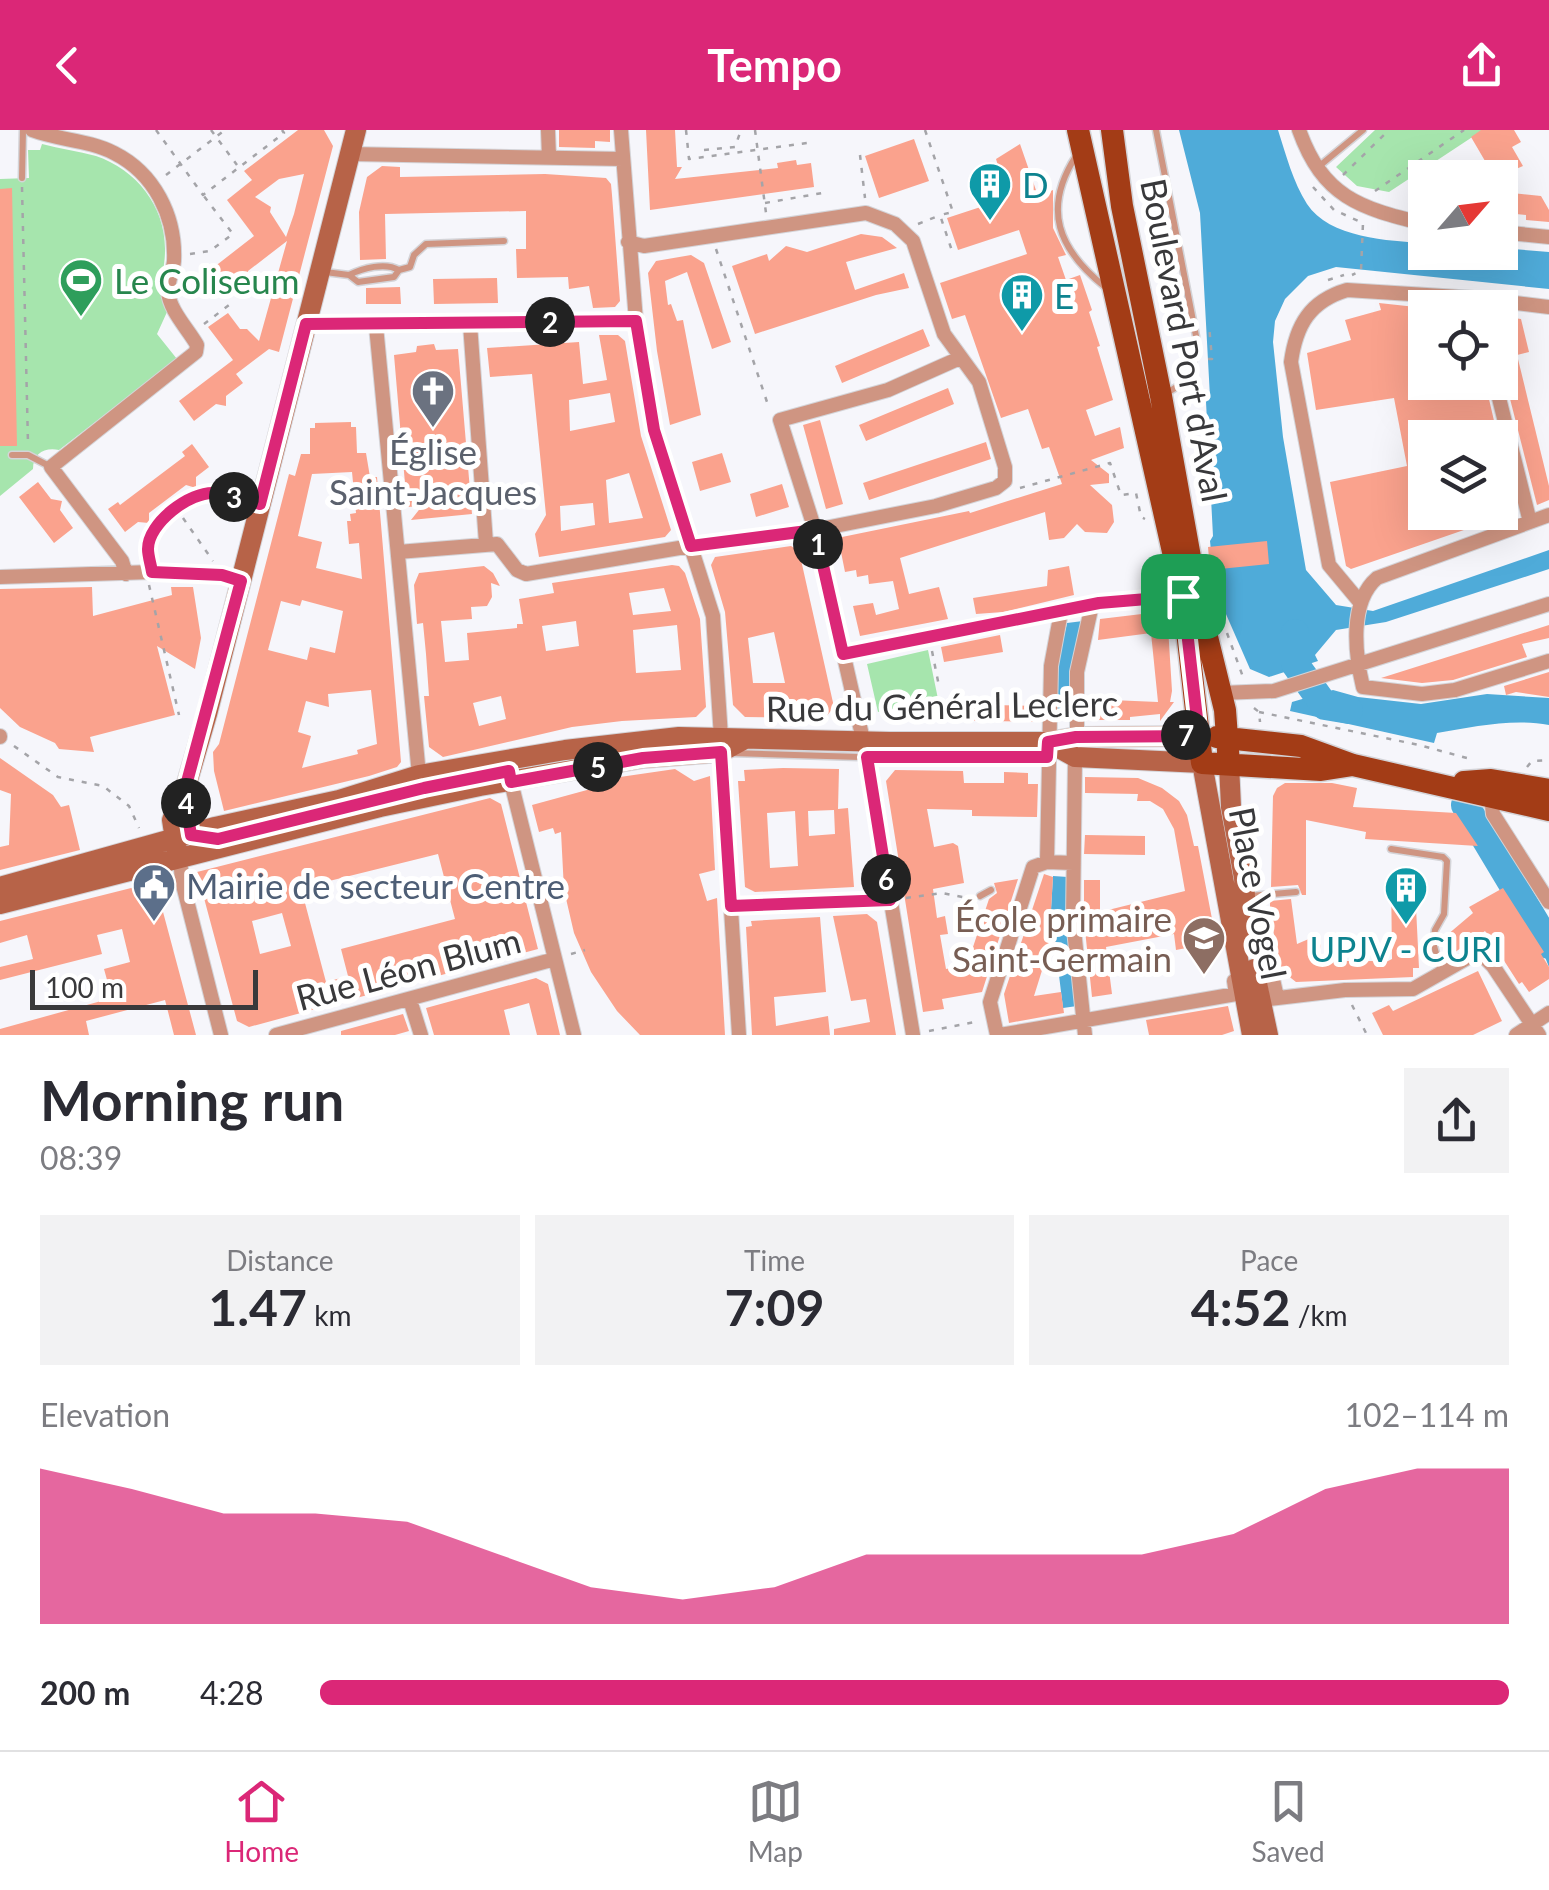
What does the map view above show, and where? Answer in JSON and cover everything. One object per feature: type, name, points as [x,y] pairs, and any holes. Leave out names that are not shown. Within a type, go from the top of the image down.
[{"type":"main road","points":[[181,845],[184,793],[231,578],[260,504],[356,130]]},
{"type":"main road","name":"Boulevard Port d'Aval","points":[[1112,130],[1122,206],[1197,596],[1221,694],[1229,764]]},
{"type":"main road","name":"Boulevard Port d'Aval","points":[[1080,138],[1183,596],[1202,763]]},
{"type":"main road","points":[[1194,696],[1221,694]]},
{"type":"main road","points":[[1199,736],[1301,746],[1353,765],[1549,810]]},
{"type":"main road","name":"Rue du Général Leclerc","points":[[218,837],[419,775],[643,758],[746,739],[865,749],[1048,749],[1199,736]]},
{"type":"main road","name":"Rue du Général Leclerc","points":[[218,837],[380,808],[509,771],[680,737],[721,745]]},
{"type":"main road","name":"Rue du Général Leclerc","points":[[1076,747],[1202,763]]},
{"type":"main road","points":[[1202,763],[1321,770],[1353,765]]},
{"type":"main road","name":"Place Vogel","points":[[1202,763],[1250,978],[1269,998],[1268,1035]]},
{"type":"main road","name":"Place Vogel","points":[[1229,764],[1231,807],[1244,878],[1252,1035]]},
{"type":"main road","points":[[1453,786],[1491,780],[1549,790]]},
{"type":"main road","points":[[0,904],[83,873],[218,837]]},
{"type":"main road","points":[[0,887],[83,873]]},
{"type":"street","points":[[32,130],[110,150],[131,163],[153,186],[169,214],[174,253],[168,292],[191,334],[196,352],[51,467],[122,561],[126,574]]},
{"type":"street","points":[[548,130],[549,158]]},
{"type":"street","points":[[621,130],[636,321],[654,430],[713,616],[739,1035]]},
{"type":"street","points":[[1299,130],[1312,163],[1332,187],[1358,202],[1408,218]]},
{"type":"street","points":[[350,154],[622,159]]},
{"type":"street","points":[[398,552],[497,544],[517,570],[526,574],[815,530],[936,506],[996,488],[1005,481],[1005,467],[979,382],[944,334],[913,241],[902,229],[866,213],[644,246],[628,242]]},
{"type":"street","points":[[1518,234],[1549,238]]},
{"type":"street","points":[[1360,601],[1329,565],[1292,362],[1294,338],[1304,316],[1336,294],[1362,291],[1408,296]]},
{"type":"street","points":[[1518,305],[1549,307]]},
{"type":"street","points":[[306,324],[636,321]]},
{"type":"street","points":[[470,324],[486,543]]},
{"type":"street","points":[[376,326],[419,775]]},
{"type":"street","points":[[913,1035],[865,749],[815,530],[780,420],[888,390],[960,358]]},
{"type":"street","points":[[1500,400],[1530,522]]},
{"type":"street","points":[[1549,516],[1377,578],[1365,588],[1360,601],[1357,663],[1363,687],[1422,694],[1455,690],[1549,660]]},
{"type":"street","points":[[0,577],[149,572],[231,578]]},
{"type":"street","points":[[843,654],[1095,604],[1183,596]]},
{"type":"street","points":[[1084,1028],[1073,920],[1077,672],[1095,604]]},
{"type":"street","points":[[1221,694],[1274,691],[1549,604]]},
{"type":"street","points":[[1047,862],[1051,666],[1061,612]]},
{"type":"street","points":[[509,771],[574,1035]]},
{"type":"street","points":[[1491,796],[1492,814],[1549,902]]},
{"type":"street","points":[[181,845],[185,892],[221,1035]]},
{"type":"street","points":[[1073,863],[1047,862],[1033,867],[1018,898],[990,1002],[998,1035],[1084,1028],[1236,994],[1234,981],[1250,978]]},
{"type":"street","points":[[731,906],[890,900]]},
{"type":"street","points":[[1269,998],[1344,990],[1412,989],[1471,956],[1482,955],[1535,1030]]},
{"type":"street","name":"Rue Léon Blum","points":[[276,1035],[555,959]]},
{"type":"street","points":[[410,1000],[421,1035]]},
{"type":"street","points":[[1516,1035],[1535,1030],[1548,1014]]},
{"type":"lane","points":[[22,130],[22,178]]},
{"type":"lane","points":[[1156,130],[1196,336],[1192,377],[1161,396]]},
{"type":"lane","points":[[1312,163],[1362,130]]},
{"type":"lane","points":[[1080,138],[1061,181],[1056,206],[1066,243],[1076,260],[1118,298]]},
{"type":"lane","points":[[320,271],[348,275],[358,282],[394,277],[399,270],[410,267],[414,255],[426,244],[504,241]]},
{"type":"lane","points":[[12,455],[28,455],[51,467]]},
{"type":"lane","points":[[149,572],[150,537],[158,523],[194,497],[210,492],[260,504]]},
{"type":"lane","name":"Rue du Général Leclerc","points":[[721,745],[865,749]]},
{"type":"lane","points":[[181,845],[509,771]]},
{"type":"lane","points":[[1391,849],[1442,856],[1446,861],[1444,914],[1433,942],[1441,973]]},
{"type":"lane","points":[[0,895],[83,873]]},
{"type":"lane","points":[[980,896],[991,890]]},
{"type":"lane","points":[[1244,896],[1296,892]]},
{"type":"path","points":[[155,130],[233,234],[210,251],[174,253]]},
{"type":"path","points":[[211,130],[239,167]]},
{"type":"path","points":[[153,186],[225,130]]},
{"type":"path","points":[[203,195],[282,130]]},
{"type":"path","points":[[686,130],[688,159],[814,142]]},
{"type":"path","points":[[704,150],[734,147],[742,130]]},
{"type":"path","points":[[755,130],[766,216]]},
{"type":"path","points":[[902,229],[953,212],[925,130]]},
{"type":"path","points":[[1332,187],[1389,130]]},
{"type":"path","points":[[1358,202],[1464,130]]},
{"type":"path","points":[[860,155],[866,213]]},
{"type":"path","points":[[1312,163],[1307,175],[1318,195],[1334,210],[1363,223],[1361,271],[1340,275],[1318,286]]},
{"type":"path","points":[[22,178],[28,455]]},
{"type":"path","points":[[764,203],[822,193]]},
{"type":"path","points":[[940,216],[952,250]]},
{"type":"path","points":[[712,237],[770,410],[780,420]]},
{"type":"path","points":[[191,334],[233,302]]},
{"type":"path","points":[[1209,325],[1210,358]]},
{"type":"path","points":[[1005,481],[1023,489],[1110,463],[1121,495],[1136,493],[1141,517]]},
{"type":"path","points":[[176,510],[231,578]]},
{"type":"path","points":[[149,572],[179,715]]},
{"type":"path","points":[[1224,627],[1257,712],[1419,745],[1476,761]]},
{"type":"path","points":[[936,667],[936,686]]},
{"type":"path","points":[[1263,702],[1270,714]]},
{"type":"path","points":[[0,737],[58,777],[103,786],[129,806],[142,834]]},
{"type":"path","points":[[1523,773],[1532,761],[1549,760]]},
{"type":"path","points":[[890,900],[942,893],[967,898]]},
{"type":"path","points":[[1344,990],[1367,1035]]},
{"type":"path","points":[[913,1035],[993,1019]]},
{"type":"green space","points":[[1375,130],[1483,130],[1438,160],[1408,160],[1408,179],[1389,192],[1357,186],[1336,167]]},
{"type":"green space","name":"Le Coliseum","points":[[42,144],[111,162],[146,192],[164,235],[161,289],[167,312],[157,334],[177,359],[59,450],[40,453],[33,469],[0,496],[0,179],[29,178],[28,150],[40,150]]},
{"type":"green space","points":[[928,650],[938,699],[878,712],[867,664]]},
{"type":"water","points":[[1179,130],[1278,130],[1294,178],[1317,215],[1345,231],[1408,242],[1408,270],[1518,270],[1518,249],[1549,252],[1549,289],[1336,267],[1308,276],[1285,299],[1275,321],[1273,342],[1283,437],[1306,570],[1336,605],[1373,611],[1549,550],[1549,569],[1386,622],[1336,630],[1315,655],[1318,661],[1269,677],[1250,669],[1215,589],[1210,541],[1213,536],[1206,402],[1210,397],[1200,213]]},
{"type":"water","points":[[1083,621],[1071,720],[1056,720],[1056,670],[1067,623]]},
{"type":"water","points":[[1333,690],[1421,704],[1487,694],[1549,698],[1549,725],[1521,722],[1479,726],[1437,733],[1434,743],[1290,711],[1292,702]]},
{"type":"water","points":[[1053,876],[1068,877],[1067,906],[1077,1006],[1063,1008],[1051,910]]},
{"type":"water","points":[[1518,880],[1549,930],[1549,967],[1537,937],[1506,887]]},
{"type":"building","points":[[298,130],[324,130],[333,146],[279,352],[269,349],[236,374],[243,383],[226,396],[226,406],[216,404],[194,421],[179,401],[233,360],[208,327],[228,313],[240,329],[247,329],[259,341],[287,241],[248,271],[248,283],[237,280],[215,297],[200,278],[254,236],[227,200],[252,180],[244,171]],"holes":[[[304,174],[286,237],[270,212],[271,207],[255,197],[279,179]]]},
{"type":"building","points":[[559,130],[610,130],[610,142],[595,141],[595,148],[559,147]]},
{"type":"building","points":[[646,130],[675,130],[677,167],[682,167],[675,179],[778,168],[777,163],[796,160],[797,165],[811,163],[814,187],[650,210]]},
{"type":"building","points":[[1481,130],[1514,130],[1521,142],[1512,147],[1523,166],[1518,168],[1518,160],[1484,160],[1471,137]]},
{"type":"building","points":[[914,139],[929,181],[879,198],[865,156]]},
{"type":"building","points":[[1020,144],[1038,196],[1053,190],[1053,228],[1066,255],[1058,257],[1066,280],[1080,275],[1092,310],[1089,312],[1100,346],[1097,347],[1113,400],[1086,410],[1095,436],[1120,427],[1124,448],[1091,460],[1109,474],[1109,483],[1090,485],[1112,505],[1114,522],[1107,533],[1085,532],[1077,524],[1064,538],[1049,540],[1045,512],[900,558],[909,594],[939,587],[948,619],[860,636],[853,606],[873,603],[876,615],[899,609],[893,581],[869,584],[868,575],[857,577],[856,570],[845,572],[839,542],[842,537],[970,513],[1062,484],[1049,447],[1042,449],[1028,409],[1001,418],[965,315],[952,319],[940,283],[1027,254],[1019,230],[958,250],[947,218],[1008,198],[996,159]]},
{"type":"building","points":[[382,166],[400,167],[400,177],[545,174],[606,178],[611,184],[620,301],[615,307],[593,308],[589,286],[569,289],[568,277],[517,278],[516,249],[526,249],[526,211],[385,214],[386,259],[360,260],[359,212],[367,177]]},
{"type":"building","points":[[12,188],[17,446],[0,446],[0,189]]},
{"type":"building","points":[[1518,194],[1541,196],[1549,210],[1549,222],[1526,220],[1526,215],[1518,214]]},
{"type":"building","points":[[861,234],[882,237],[897,248],[846,262],[855,290],[904,273],[909,288],[755,334],[732,266],[767,254],[769,261],[786,246],[807,252]]},
{"type":"building","points":[[691,255],[704,263],[731,342],[712,349],[687,272],[665,281],[668,305],[671,304],[677,321],[683,320],[701,415],[670,425],[648,273],[656,261]]},
{"type":"building","points":[[497,278],[498,303],[434,304],[433,279]]},
{"type":"building","points":[[400,287],[401,304],[366,304],[366,288]]},
{"type":"building","points":[[1379,303],[1408,306],[1408,400],[1489,400],[1494,420],[1408,420],[1408,530],[1464,530],[1351,569],[1346,566],[1330,482],[1407,466],[1394,398],[1316,410],[1307,353],[1351,340],[1345,320],[1381,310]]},
{"type":"building","points":[[1518,319],[1521,319],[1529,352],[1518,355]]},
{"type":"building","points":[[923,329],[930,346],[842,383],[835,366]]},
{"type":"building","points":[[599,335],[618,335],[625,341],[641,436],[671,530],[665,537],[539,557],[535,534],[546,515],[532,374],[490,377],[487,348],[579,342],[583,384],[607,380]],"holes":[[[610,393],[615,422],[570,431],[569,400]],[[629,473],[643,518],[609,523],[606,480]],[[593,503],[595,525],[561,531],[560,506]]]},
{"type":"building","name":"Église Saint-Jacques","points":[[434,344],[436,350],[458,349],[472,514],[411,520],[422,506],[407,507],[394,355]]},
{"type":"building","points":[[1518,359],[1549,486],[1549,500],[1537,505],[1518,420],[1510,400],[1518,400]]},
{"type":"building","points":[[948,388],[954,404],[866,441],[859,425]]},
{"type":"building","points":[[820,420],[843,504],[826,509],[803,425]]},
{"type":"building","points":[[351,422],[351,427],[356,427],[357,453],[366,453],[370,477],[377,477],[401,762],[369,776],[224,811],[213,752],[219,744],[289,474],[295,476],[301,454],[310,454],[310,428],[315,428],[315,423]],"holes":[[[352,472],[356,513],[350,514],[351,521],[347,521],[349,544],[359,543],[362,579],[316,568],[322,542],[298,536],[312,474]],[[302,600],[343,611],[335,653],[310,647],[307,660],[268,650],[281,601],[300,606]],[[371,690],[377,744],[357,750],[358,754],[302,768],[311,736],[298,732],[306,701],[329,707],[328,694]]]},
{"type":"building","points":[[986,442],[991,459],[869,500],[863,483]]},
{"type":"building","points":[[192,444],[209,467],[196,477],[196,488],[186,485],[149,513],[149,523],[138,522],[125,532],[108,509],[118,502],[120,505],[185,456],[182,452]]},
{"type":"building","points":[[722,453],[731,482],[700,491],[692,462]]},
{"type":"building","points":[[38,482],[51,499],[62,501],[60,510],[73,528],[54,543],[19,497]]},
{"type":"building","points":[[782,484],[789,507],[756,517],[750,494]]},
{"type":"building","points":[[1267,541],[1269,564],[1210,570],[1208,547]]},
{"type":"building","points":[[791,546],[799,551],[834,707],[825,718],[745,717],[733,705],[725,612],[711,565],[715,557]],"holes":[[[774,632],[785,683],[753,683],[748,638]]]},
{"type":"building","points":[[484,566],[500,586],[491,583],[492,597],[487,606],[471,607],[472,619],[441,621],[445,662],[469,660],[467,633],[523,624],[519,599],[554,593],[552,583],[679,566],[700,619],[706,707],[696,717],[572,727],[443,757],[429,747],[424,696],[429,696],[426,654],[423,623],[417,624],[414,585],[419,573]],"holes":[[[664,588],[671,611],[633,615],[629,593]],[[576,621],[579,646],[546,651],[542,626]],[[677,625],[681,670],[636,673],[633,630]],[[501,696],[506,719],[479,726],[473,703]]]},
{"type":"building","points":[[1069,566],[1074,595],[1003,612],[976,614],[973,598],[1047,586],[1048,570]]},
{"type":"building","points":[[92,587],[93,616],[172,595],[171,587],[193,587],[201,638],[195,669],[157,646],[175,715],[90,737],[94,752],[59,749],[55,743],[20,727],[0,708],[0,589]]},
{"type":"building","points":[[1167,611],[1170,702],[1174,702],[1160,721],[1160,714],[1130,720],[1088,720],[1088,699],[1158,702],[1151,633],[1098,640],[1100,619]]},
{"type":"building","points":[[1549,625],[1549,638],[1522,644],[1527,657],[1453,680],[1422,683],[1381,678]]},
{"type":"building","points":[[1000,635],[1003,652],[944,662],[941,647]]},
{"type":"building","points":[[1549,672],[1549,697],[1516,692],[1506,695],[1504,686]]},
{"type":"building","points":[[938,704],[1040,706],[1039,722],[937,720]]},
{"type":"building","points":[[0,758],[53,795],[61,807],[69,805],[80,850],[0,870],[0,847],[9,845],[11,794],[0,790]]},
{"type":"building","points":[[675,769],[694,781],[710,776],[715,870],[699,874],[707,901],[717,898],[725,1035],[640,1035],[617,1011],[591,972],[574,933],[564,890],[561,832],[555,834],[553,828],[539,832],[532,805],[620,777]]},
{"type":"building","points":[[839,769],[838,809],[848,808],[854,887],[755,892],[745,887],[738,781],[745,781],[744,770]],"holes":[[[834,810],[835,834],[809,836],[808,811]],[[795,811],[798,866],[770,868],[767,813]]]},
{"type":"building","points":[[895,770],[963,771],[964,783],[1004,783],[1004,772],[1028,773],[1028,784],[1038,784],[1037,817],[972,816],[972,810],[927,809],[934,847],[953,843],[958,846],[964,883],[933,889],[937,918],[945,916],[948,934],[940,935],[946,969],[967,965],[989,899],[997,893],[994,883],[1018,879],[982,992],[942,999],[944,1009],[923,1012],[886,781]]},
{"type":"building","points":[[1085,777],[1138,778],[1162,788],[1179,801],[1187,815],[1194,846],[1198,846],[1213,924],[1212,943],[1176,950],[1174,934],[1106,947],[1112,994],[1092,997],[1084,880],[1100,880],[1100,912],[1185,891],[1174,829],[1163,809],[1150,801],[1137,801],[1138,794],[1085,793]]},
{"type":"building","points":[[1285,783],[1332,783],[1357,788],[1353,807],[1456,813],[1478,846],[1365,839],[1366,832],[1306,820],[1306,895],[1302,895],[1298,885],[1271,887],[1273,796]]},
{"type":"building","points":[[490,798],[501,804],[538,949],[249,1027],[237,1021],[197,872]],"holes":[[[438,854],[455,919],[341,949],[348,976],[326,982],[301,888]],[[282,913],[291,946],[260,954],[252,921]]]},
{"type":"building","points":[[1085,835],[1145,836],[1145,855],[1084,854]]},
{"type":"building","points":[[1418,872],[1415,887],[1419,968],[1413,968],[1413,977],[1296,982],[1282,971],[1270,901],[1291,899],[1297,944],[1318,939],[1321,946],[1317,961],[1388,961],[1392,959],[1391,873]]},
{"type":"building","points":[[1044,874],[1053,877],[1051,910],[1056,947],[1049,948],[1034,996],[1061,992],[1064,1013],[1009,1023],[1004,994]]},
{"type":"building","points":[[155,882],[196,1035],[174,1035],[165,1000],[86,1021],[89,1035],[0,1035],[0,1029],[112,998],[104,969],[130,962],[122,929],[97,935],[102,954],[0,980],[0,967],[33,959],[27,935],[0,943],[0,921]]},
{"type":"building","points":[[1503,888],[1544,952],[1541,954],[1549,967],[1549,979],[1529,992],[1522,982],[1519,984],[1485,931],[1451,955],[1440,941],[1473,913],[1469,907]]},
{"type":"building","points":[[867,914],[877,922],[896,1035],[834,1035],[834,1029],[870,1022],[866,999],[851,1001],[833,916]]},
{"type":"building","points":[[820,917],[826,992],[774,997],[776,1026],[828,1016],[830,1035],[752,1035],[746,927],[752,926],[751,921]]},
{"type":"building","points":[[1478,971],[1502,1021],[1473,1035],[1383,1035],[1372,1013],[1389,1005],[1393,1011]]},
{"type":"building","points":[[536,978],[548,984],[560,1035],[537,1035],[529,1003],[504,1010],[510,1035],[434,1035],[426,1008]]},
{"type":"building","points":[[1228,1006],[1234,1031],[1222,1035],[1149,1035],[1146,1020]]},
{"type":"building","points":[[403,1014],[409,1031],[395,1035],[341,1035],[341,1031]]},
{"type":"waterway","points":[[1295,633],[1295,664],[1325,706],[1349,710]]},
{"type":"waterway","points":[[1465,805],[1549,945]]},
{"type":"place","name":"D","points":[[990,222]]},
{"type":"place","name":"Le Coliseum","points":[[81,318]]},
{"type":"place","name":"E","points":[[1022,333]]},
{"type":"place","name":"Église Saint-Jacques","points":[[433,429]]},
{"type":"place","name":"Mairie de secteur Centre","points":[[154,923]]},
{"type":"place","name":"UPJV - CURI","points":[[1406,926]]},
{"type":"place","name":"École primaire Saint-Germain","points":[[1204,976]]},
{"type":"route","points":[[636,321],[654,430],[691,546],[815,530],[843,654],[1099,603],[1183,596],[1199,736],[1076,737],[1048,742],[1047,757],[867,757],[890,900],[731,906],[721,752],[643,758],[511,782],[509,771],[218,839],[191,835],[184,793],[241,581],[222,575],[152,572],[148,548],[158,523],[194,497],[220,493],[260,504],[306,324],[636,321]]}]
